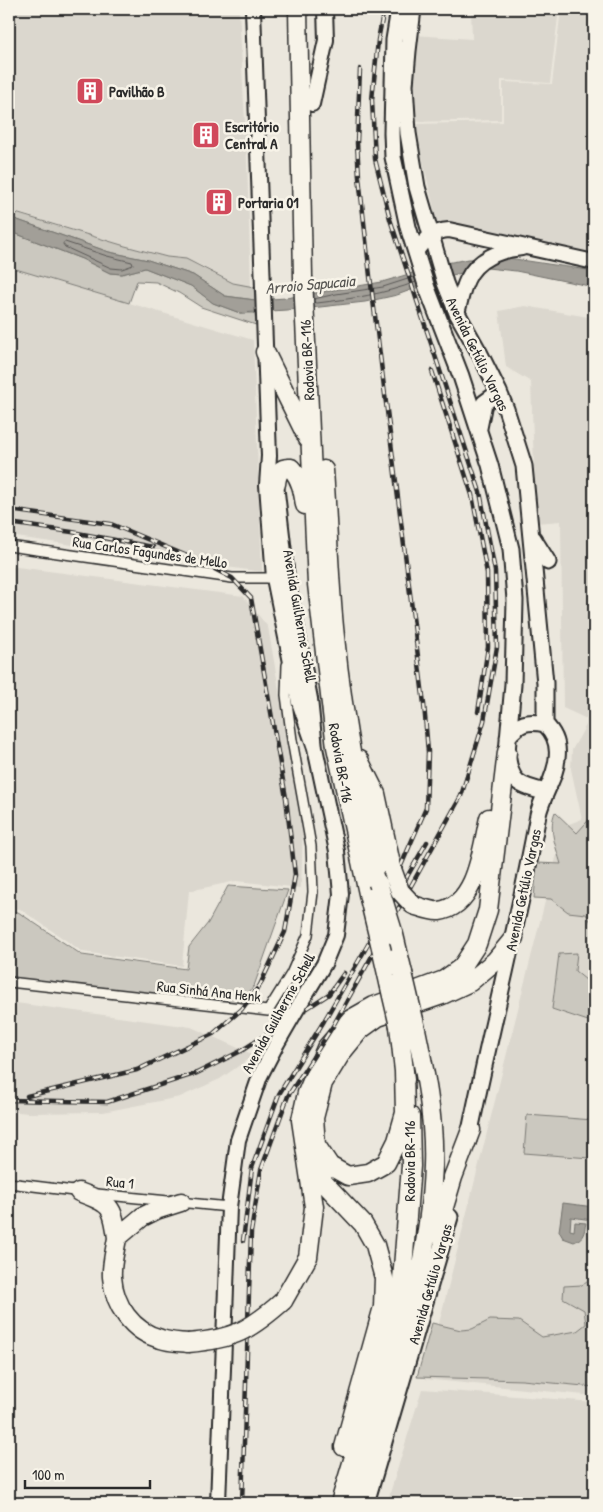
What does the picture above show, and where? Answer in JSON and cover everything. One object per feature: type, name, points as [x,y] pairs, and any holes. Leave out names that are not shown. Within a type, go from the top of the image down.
[{"type":"highway","name":"Rodovia BR-116","points":[[298,9],[310,325],[317,584],[336,747],[388,983],[424,1069],[431,1118],[434,1164],[430,1210],[416,1288],[359,1500]]},
{"type":"highway","name":"Rodovia BR-116","points":[[308,276],[311,220],[312,104],[309,9]]},
{"type":"highway","name":"Rodovia BR-116","points":[[310,325],[335,636],[349,740],[367,836],[403,973],[406,1023],[404,1071],[410,1121],[412,1166],[402,1280],[391,1333],[340,1503]]},
{"type":"highway","points":[[265,352],[312,446]]},
{"type":"highway","points":[[276,484],[277,474],[285,468],[291,468],[296,474],[301,483],[316,556]]},
{"type":"highway","points":[[349,740],[376,794],[392,869],[400,891],[413,905],[439,911],[460,903],[475,878],[507,745]]},
{"type":"highway","points":[[79,1192],[102,1201],[114,1214],[117,1238],[112,1276],[116,1299],[126,1316],[140,1330],[160,1339],[188,1343],[215,1341],[234,1335],[260,1322],[283,1301],[308,1257],[314,1207],[302,1120],[307,1093],[326,1048],[351,1019],[374,1006],[444,980],[462,966],[477,944],[488,910],[507,745]]},
{"type":"highway","points":[[404,1071],[405,1113],[398,1141],[386,1163],[368,1173],[348,1176],[330,1166],[316,1145],[314,1118],[323,1083],[342,1052],[360,1030],[378,1017],[442,995],[470,982],[495,961],[514,938]]},
{"type":"highway","points":[[416,1288],[471,1130]]},
{"type":"highway","points":[[308,1166],[363,1224],[375,1245],[384,1278],[383,1307],[328,1503]]},
{"type":"highway","points":[[117,1238],[142,1217],[156,1210],[182,1202]]},
{"type":"main road","name":"Avenida Guilherme Schell","points":[[218,1503],[228,1207],[238,1140],[260,1076],[324,964],[336,935],[341,894],[337,851],[315,748],[299,702],[294,644],[280,578],[266,485],[269,456],[254,9]]},
{"type":"main road","name":"Rodovia BR-116","points":[[312,104],[326,40],[325,9]]},
{"type":"main road","name":"Avenida Getúlio Vargas","points":[[399,9],[394,40],[393,157],[408,227],[416,254],[427,288],[462,376],[490,465],[512,549],[516,600],[513,684],[507,745]]},
{"type":"main road","name":"Avenida Getúlio Vargas","points":[[359,1500],[461,1179],[514,938],[539,810],[554,774],[558,756],[553,731],[545,724],[545,683],[524,466],[499,392],[457,314],[445,283],[417,187],[408,133],[405,85],[414,9]]},
{"type":"main road","points":[[392,133],[408,133]]},
{"type":"main road","points":[[416,254],[423,242],[433,242],[441,230],[449,230],[594,262]]},
{"type":"main road","points":[[457,314],[467,280],[473,270],[489,257],[507,250],[530,248]]},
{"type":"main road","points":[[478,429],[484,403],[499,392]]},
{"type":"main road","name":"Avenida Guilherme Schell","points":[[269,456],[276,484],[280,578]]},
{"type":"main road","points":[[530,534],[548,562]]},
{"type":"main road","points":[[545,724],[536,722],[525,723],[516,727],[507,745],[508,762],[517,782],[524,787],[546,792]]},
{"type":"street","name":"Rua Carlos Fagundes de Mello","points":[[9,546],[232,578],[280,578]]},
{"type":"street","name":"Rua Sinhá Ana Henk","points":[[9,982],[242,1010],[268,1011],[291,974],[308,936],[313,892],[311,846],[286,695],[294,644]]},
{"type":"street","name":"Rua 1","points":[[9,1183],[228,1207]]},
{"type":"shaded area","points":[[9,9],[239,9],[251,287],[233,283],[198,264],[125,246],[9,210]]},
{"type":"shaded area","points":[[534,9],[559,9],[550,83],[501,80],[501,120],[413,122],[411,79],[414,35],[472,39],[471,10],[533,13]]},
{"type":"shaded area","points":[[561,9],[594,9],[594,255],[498,234],[437,225],[435,223],[433,204],[414,124],[503,122],[503,82],[552,84]]},
{"type":"shaded area","points":[[9,211],[125,246],[167,257],[186,259],[233,283],[254,287],[255,300],[225,296],[193,275],[148,260],[109,252],[9,217]]},
{"type":"shaded area","points":[[9,231],[82,259],[110,273],[122,274],[145,268],[191,286],[213,303],[240,313],[255,313],[256,325],[201,307],[179,293],[156,282],[137,281],[129,303],[9,267]]},
{"type":"shaded area","points":[[9,267],[253,340],[262,572],[9,536]]},
{"type":"shaded area","points":[[525,306],[594,318],[594,1396],[425,1379],[564,826],[582,819],[571,769],[572,750],[589,720],[563,708],[561,521],[536,523],[531,382],[506,367],[499,311]]},
{"type":"shaded area","points":[[9,566],[243,596],[268,627],[303,827],[301,888],[236,881],[189,891],[182,966],[83,952],[20,909],[9,908]]},
{"type":"shaded area","points":[[555,812],[577,833],[594,814],[594,927],[586,914],[568,912],[551,899],[534,898],[537,863],[561,864],[555,845],[552,825]]},
{"type":"shaded area","points":[[228,886],[288,890],[254,986],[239,1005],[9,978],[9,911],[18,912],[82,955],[186,969],[189,947],[208,923]]},
{"type":"shaded area","points":[[577,953],[575,971],[594,984],[594,1023],[552,1009],[559,954]]},
{"type":"shaded area","points":[[9,1002],[191,1027],[254,1055],[220,1079],[180,1097],[103,1112],[28,1113],[9,1111]]},
{"type":"shaded area","points":[[527,1115],[593,1120],[590,1158],[524,1153]]},
{"type":"shaded area","points":[[594,1275],[594,1387],[522,1380],[417,1377],[432,1323],[461,1330],[472,1329],[490,1320],[519,1321],[542,1337],[577,1331],[586,1324],[584,1310],[563,1298],[564,1286],[582,1285]]},
{"type":"shaded area","points":[[422,1389],[594,1402],[594,1503],[387,1503]]},
{"type":"water","points":[[9,217],[109,252],[148,260],[193,275],[225,296],[255,300],[286,298],[382,282],[446,263],[469,259],[508,258],[594,271],[594,287],[516,271],[487,268],[452,275],[397,295],[365,302],[240,313],[213,303],[191,286],[145,268],[122,274],[110,273],[82,259],[9,231]]},
{"type":"water","points":[[563,1203],[594,1207],[592,1220],[571,1217],[570,1230],[574,1231],[575,1222],[586,1223],[582,1237],[574,1242],[563,1238],[559,1231]]},
{"type":"railway","points":[[242,1503],[251,1232],[261,1170],[288,1096],[333,1026],[461,796],[484,721],[497,647],[495,571],[480,492],[390,219],[375,159],[372,100],[378,40],[384,9]]},
{"type":"railway","points":[[360,69],[357,143],[359,177],[424,704],[428,752],[426,808],[384,905]]},
{"type":"railway","points":[[432,371],[472,495],[487,573],[488,647],[478,712]]},
{"type":"railway","points":[[9,510],[111,524],[199,561],[232,578],[251,598],[286,798],[295,875],[285,932],[260,985],[242,1009],[213,1034],[137,1070],[27,1096]]},
{"type":"railway","points":[[9,523],[153,547]]},
{"type":"railway","points":[[243,1241],[252,1168],[279,1094],[324,1021],[427,842]]},
{"type":"railway","points":[[9,1100],[107,1102],[197,1073],[241,1051],[329,994],[344,973]]},
{"type":"place","name":"Pavilhão B","points":[[90,91]]},
{"type":"place","name":"Escritório Central A","points":[[206,135]]},
{"type":"place","name":"Portaria 01","points":[[219,202]]},
{"type":"water label","name":"Arroio Sapucaia","points":[[310,284]]}]
